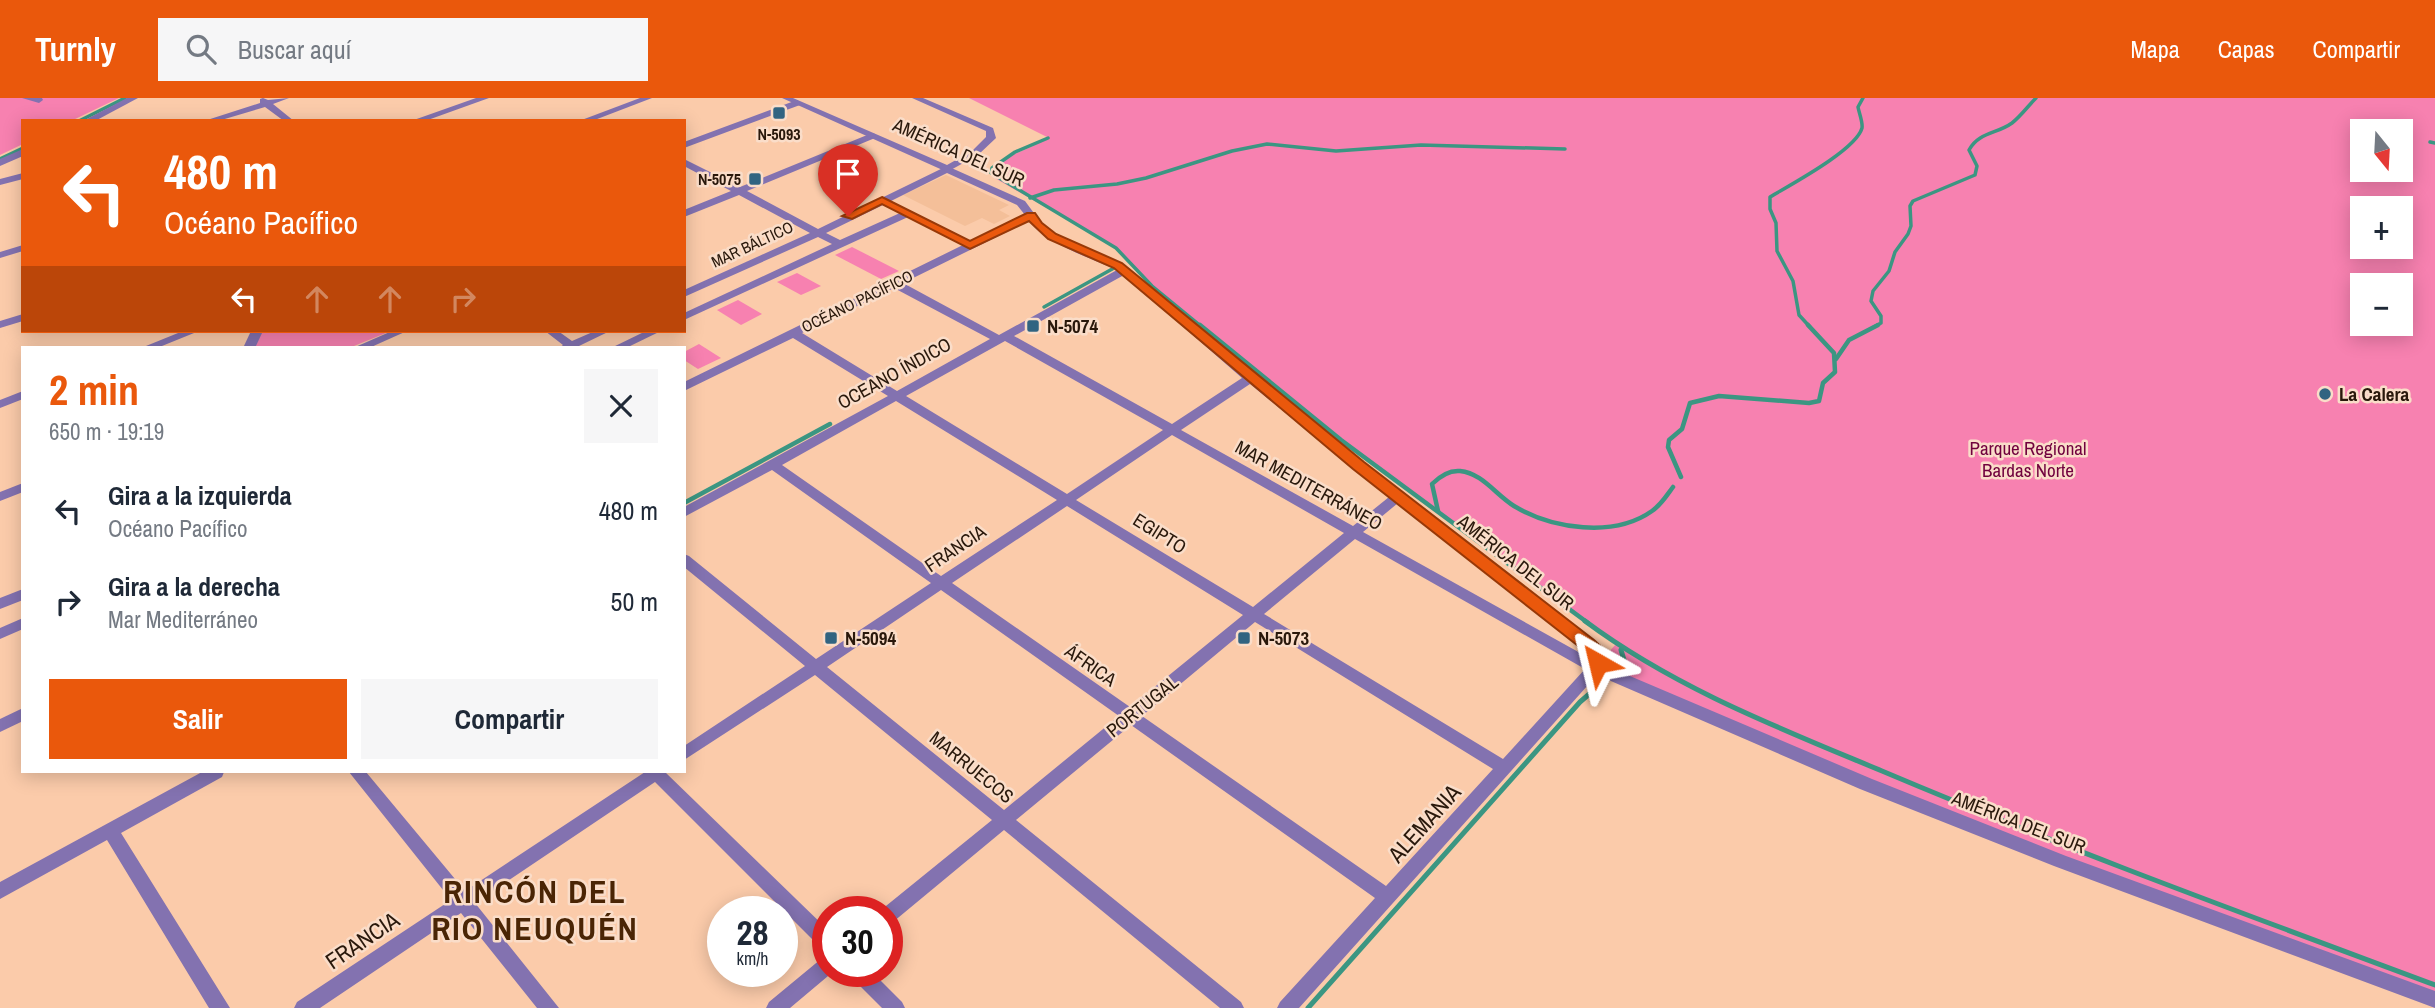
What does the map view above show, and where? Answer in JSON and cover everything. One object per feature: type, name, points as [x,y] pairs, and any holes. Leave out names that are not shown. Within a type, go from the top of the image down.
[{"type":"street","points":[[26,98],[39,100]]},
{"type":"street","points":[[91,119],[134,98]]},
{"type":"street","points":[[213,119],[262,101],[285,98]]},
{"type":"street","points":[[421,119],[485,98]]},
{"type":"street","points":[[589,119],[648,98]]},
{"type":"street","name":"AMÉRICA DEL SUR","points":[[786,98],[1021,203],[1038,226],[1052,236],[1125,270],[1250,377],[1593,648],[1599,658],[1595,668],[1866,784],[2048,856],[2435,1000]]},
{"type":"street","name":"MAR BÁLTICO","points":[[686,293],[818,233],[947,169],[980,149],[991,138],[992,132],[916,98]]},
{"type":"street","points":[[262,101],[287,119]]},
{"type":"street","points":[[686,144],[797,103]]},
{"type":"street","points":[[686,213],[872,136]]},
{"type":"street","points":[[0,163],[21,153]]},
{"type":"street","points":[[686,163],[841,245]]},
{"type":"street","points":[[0,182],[21,177]]},
{"type":"street","points":[[882,200],[970,245]]},
{"type":"street","name":"MAR BÁLTICO","points":[[686,316],[908,213]]},
{"type":"street","name":"OCÉANO PACÍFICO","points":[[686,386],[1031,216]]},
{"type":"street","points":[[0,255],[21,249]]},
{"type":"street","name":"OCEANO ÍNDICO","points":[[686,512],[1125,270]]},
{"type":"street","name":"MAR MEDITERRÁNEO","points":[[894,283],[1001,337],[1170,429],[1595,668]]},
{"type":"street","points":[[0,325],[21,318]]},
{"type":"street","points":[[152,346],[188,333]]},
{"type":"street","points":[[364,346],[396,333]]},
{"type":"street","points":[[554,333],[570,346]]},
{"type":"street","points":[[573,346],[600,333]]},
{"type":"street","points":[[621,346],[651,333]]},
{"type":"street","name":"EGIPTO","points":[[794,333],[898,394],[1505,768]]},
{"type":"street","name":"FRANCIA","points":[[686,753],[1250,377]]},
{"type":"street","points":[[0,404],[21,396]]},
{"type":"street","name":"ÁFRICA","points":[[772,464],[1388,897]]},
{"type":"street","points":[[2,493],[21,488]]},
{"type":"street","name":"PORTUGAL","points":[[903,903],[1398,496]]},
{"type":"street","name":"MARRUECOS","points":[[686,561],[1234,1008]]},
{"type":"street","points":[[0,604],[21,595]]},
{"type":"street","points":[[0,634],[21,624]]},
{"type":"street","name":"ALEMANIA","points":[[1287,1008],[1595,668]]},
{"type":"street","points":[[0,726],[21,715]]},
{"type":"street","points":[[0,891],[213,773]]},
{"type":"street","points":[[358,773],[549,1008]]},
{"type":"street","name":"FRANCIA","points":[[304,1008],[655,773]]},
{"type":"street","points":[[657,773],[812,926]]},
{"type":"street","points":[[110,830],[220,1008]]},
{"type":"street","points":[[776,1008],[812,978]]},
{"type":"street","points":[[874,987],[895,1008]]},
{"type":"shaded area","points":[[946,175],[1009,205],[999,210],[1010,216],[994,224],[982,218],[965,226],[903,195]]},
{"type":"green space","points":[[0,98],[119,98],[75,119],[21,119],[21,145],[0,155]]},
{"type":"green space","name":"Parque Regional Bardas Norte","points":[[969,98],[2435,98],[2435,1000],[2060,861],[1595,668],[1616,644],[1341,440],[1152,286],[1116,248],[993,177],[991,170],[997,164],[1047,137]]},
{"type":"green space","points":[[852,247],[899,271],[881,279],[835,255]]},
{"type":"green space","points":[[797,273],[821,286],[801,295],[777,282]]},
{"type":"green space","points":[[738,300],[762,314],[741,325],[717,310]]},
{"type":"green space","points":[[260,333],[386,333],[354,346],[253,346]]},
{"type":"green space","points":[[699,344],[721,358],[698,369],[686,361],[686,351]]},
{"type":"waterway","points":[[83,119],[125,98]]},
{"type":"waterway","points":[[1810,327],[1799,315],[1793,281],[1777,251],[1776,223],[1770,209],[1770,197],[1836,156],[1857,137],[1862,128],[1858,107],[1863,98]]},
{"type":"waterway","points":[[1874,327],[1881,323],[1881,316],[1871,301],[1873,291],[1889,271],[1895,252],[1908,234],[1911,226],[1910,206],[1913,201],[1975,175],[1977,166],[1969,150],[1973,144],[1983,136],[2012,123],[2036,98]]},
{"type":"waterway","points":[[1032,197],[991,173],[992,168],[1015,152],[1048,138]]},
{"type":"waterway","points":[[2430,142],[2435,143]]},
{"type":"waterway","points":[[1032,197],[1054,190],[1117,184],[1146,178],[1232,151],[1267,144],[1336,151],[1421,145],[1565,149]]},
{"type":"waterway","points":[[0,159],[21,149]]},
{"type":"waterway","points":[[1032,197],[1116,248],[1152,286],[1202,327]]},
{"type":"waterway","points":[[1044,307],[1114,268]]},
{"type":"waterway","points":[[1200,325],[1341,440],[1588,623]]},
{"type":"waterway","points":[[1681,477],[1668,447],[1669,440],[1682,429],[1690,403],[1719,396],[1809,403],[1819,401],[1823,383],[1835,372],[1834,353],[1808,325]]},
{"type":"waterway","points":[[1836,359],[1849,340],[1878,325]]},
{"type":"waterway","points":[[686,502],[830,424]]},
{"type":"waterway","points":[[1438,511],[1432,484],[1452,471],[1475,476],[1529,514],[1564,525],[1583,527],[1620,525],[1637,519],[1655,509],[1673,487]]},
{"type":"waterway","points":[[1585,621],[1619,645],[1691,687],[1805,739],[2088,854],[2435,985]]},
{"type":"waterway","points":[[1615,671],[1624,660],[1621,650]]},
{"type":"waterway","points":[[1308,1008],[1580,702],[1602,683]]},
{"type":"place","name":"N-5093","points":[[779,113]]},
{"type":"place","name":"N-5075","points":[[755,179]]},
{"type":"place","name":"N-5074","points":[[1033,326]]},
{"type":"place","name":"La Calera","points":[[2325,394]]},
{"type":"place","name":"N-5094","points":[[831,638]]},
{"type":"place","name":"N-5073","points":[[1244,638]]},
{"type":"district","name":"RINCÓN DEL RIO NEUQUÉN","points":[[535,910]]},
{"type":"route","points":[[848,216],[882,200],[970,245],[1031,216],[1038,226],[1052,236],[1118,265],[1358,466],[1588,644],[1597,653],[1598,663]]}]
